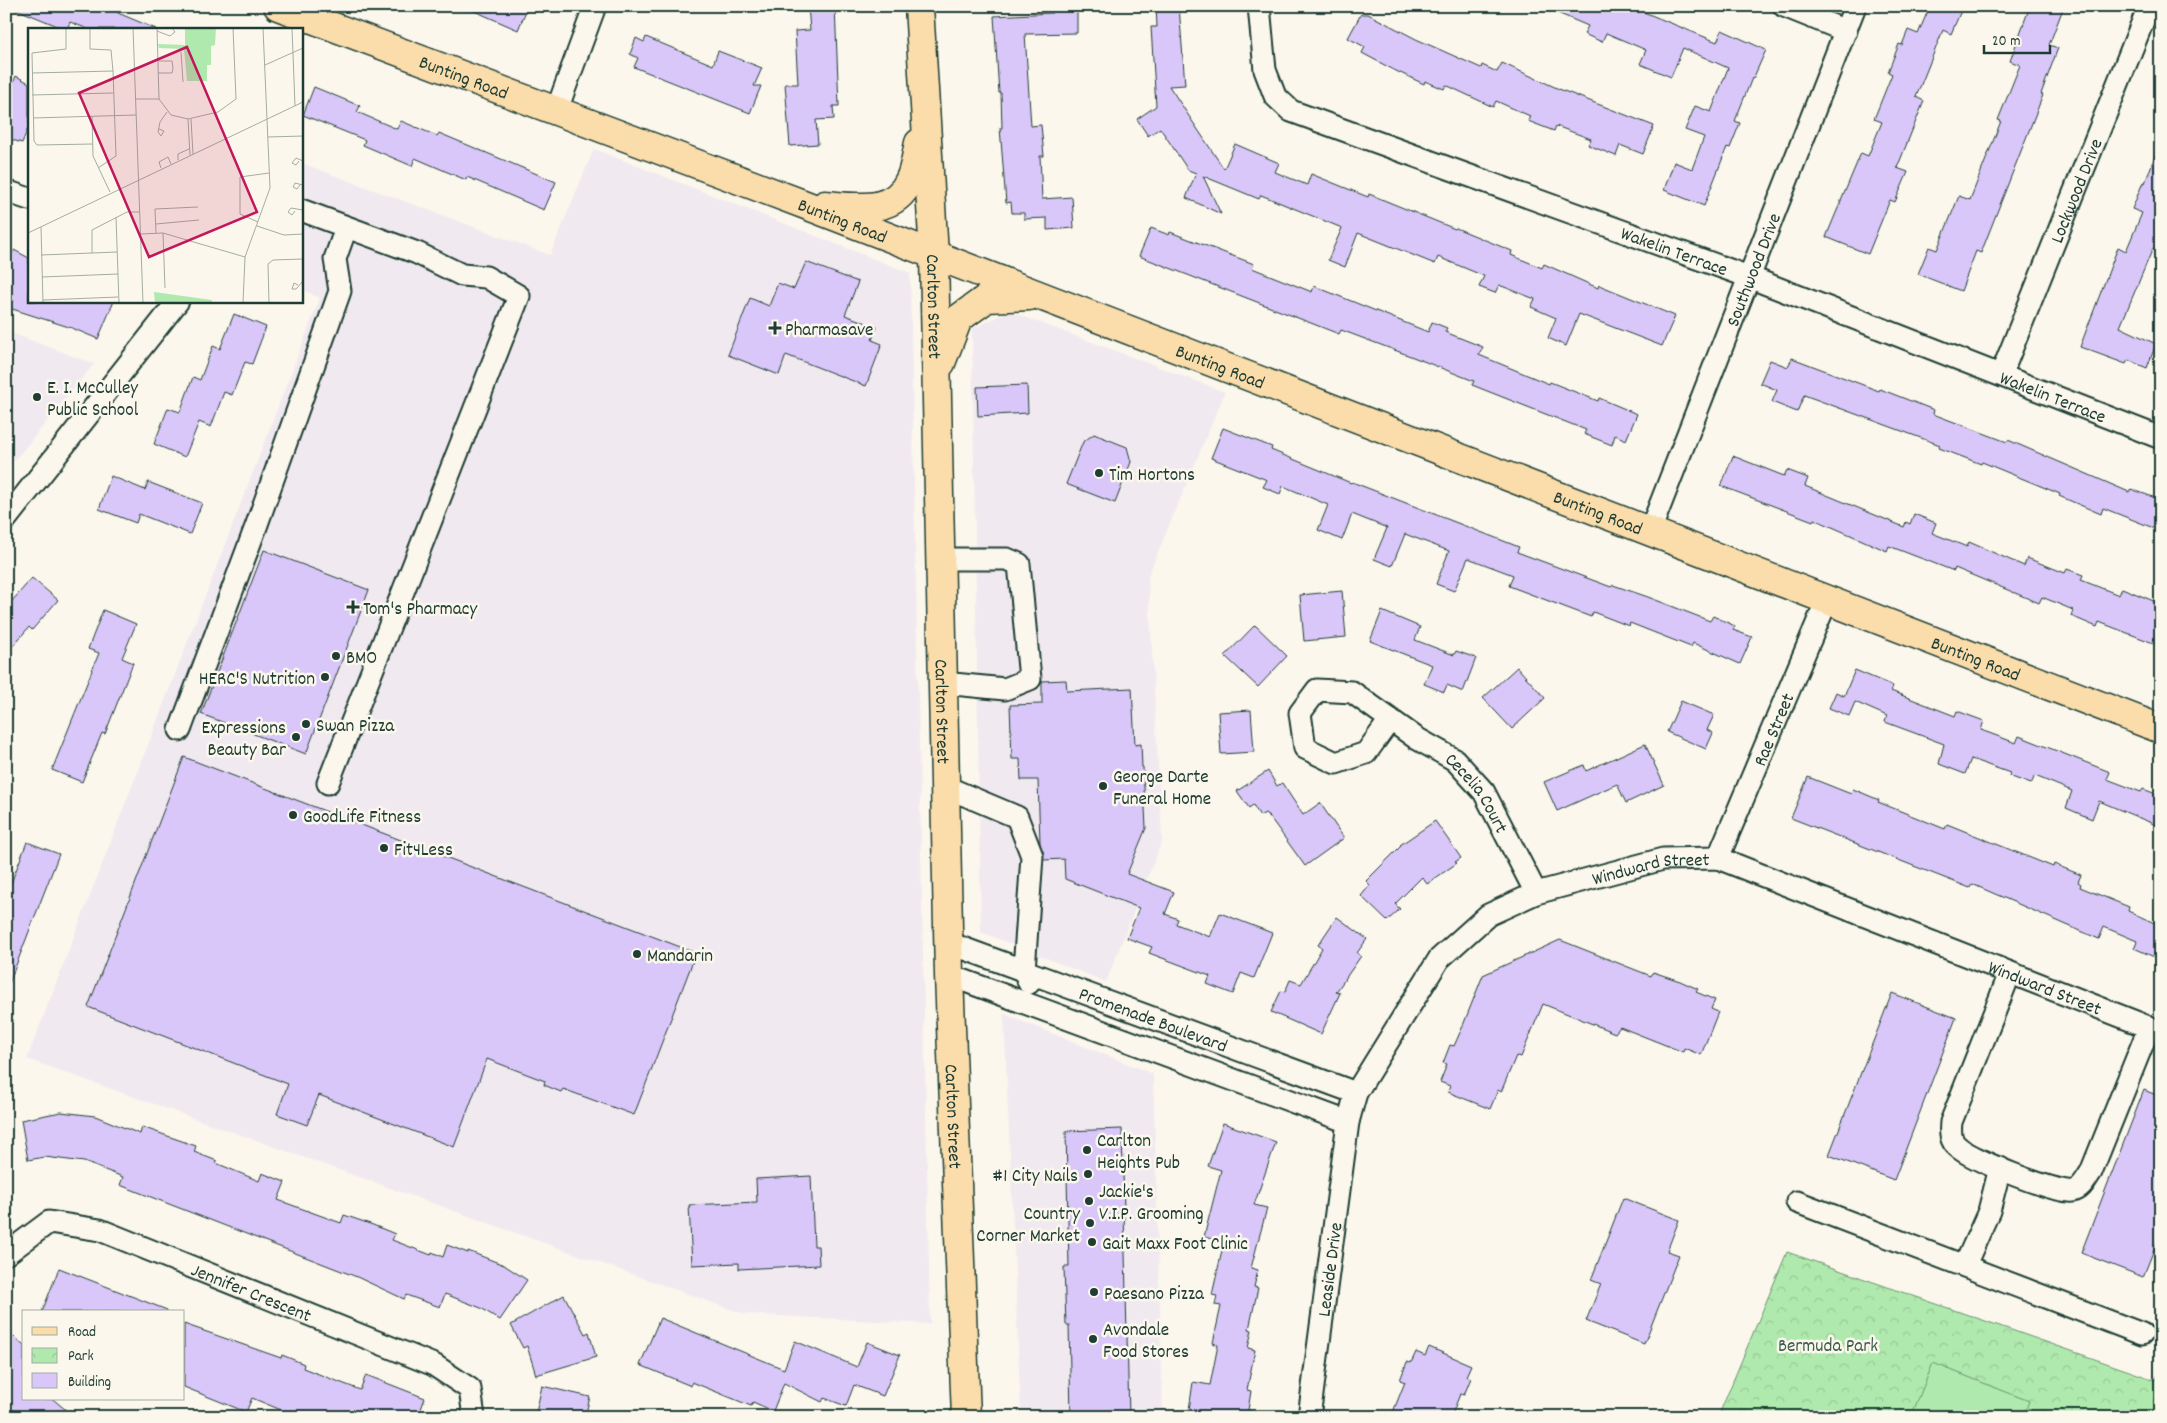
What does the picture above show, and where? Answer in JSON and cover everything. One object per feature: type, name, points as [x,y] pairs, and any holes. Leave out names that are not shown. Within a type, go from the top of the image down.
[{"type":"main road","name":"Carlton Street","points":[[919,6],[934,255],[949,975],[966,1417]]},
{"type":"main road","name":"Bunting Road","points":[[291,17],[556,112],[803,204],[2161,729]]},
{"type":"main road","points":[[803,204],[876,207],[896,198],[903,193],[910,180],[926,118]]},
{"type":"main road","points":[[937,374],[958,319],[987,298],[1038,296]]},
{"type":"street","points":[[556,112],[595,6]]},
{"type":"street","name":"Wakelin Terrace","points":[[1259,6],[1265,70],[1275,96],[1291,110],[1749,277],[2161,438]]},
{"type":"street","points":[[1784,6],[1846,31]]},
{"type":"street","name":"Southwood Drive","points":[[1650,531],[1855,6]]},
{"type":"street","name":"Lockwood Drive","points":[[2001,375],[2149,6]]},
{"type":"street","points":[[6,191],[28,200]]},
{"type":"street","points":[[302,210],[418,253],[462,275],[486,277],[519,296],[328,783]]},
{"type":"street","points":[[180,730],[257,524],[340,291],[334,259],[346,228]]},
{"type":"street","points":[[6,519],[177,302]]},
{"type":"street","points":[[941,559],[1007,559],[1019,564],[1030,679],[1005,689],[943,683]]},
{"type":"street","name":"Rae Street","points":[[1718,858],[1827,600]]},
{"type":"street","name":"Cecelia Court","points":[[1390,720],[1416,738],[1455,760],[1484,792],[1536,892]]},
{"type":"street","points":[[946,787],[1017,817],[1032,856],[1025,971],[1035,1007]]},
{"type":"street","name":"Windward Street","points":[[1348,1122],[1356,1093],[1439,959],[1488,915],[1536,892],[1663,859],[1718,858],[2155,1030]]},
{"type":"street","name":"Promenade Boulevard","points":[[949,943],[1356,1093]]},
{"type":"street","points":[[2010,973],[1950,1122],[1950,1135],[1956,1146],[1972,1156],[2058,1191],[2073,1191],[2082,1186],[2091,1172],[2155,1030]]},
{"type":"street","name":"Promenade Boulevard","points":[[949,975],[1348,1122]]},
{"type":"street","name":"Leaside Drive","points":[[1309,1417],[1348,1122]]},
{"type":"street","points":[[1965,1265],[1989,1211],[2000,1168]]},
{"type":"street","points":[[1797,1202],[2142,1334]]},
{"type":"street","name":"Jennifer Crescent","points":[[6,1254],[49,1222],[100,1230],[434,1366],[470,1389],[474,1417]]},
{"type":"shaded area","points":[[594,149],[910,273],[930,1324],[744,1314],[27,1059],[320,298],[302,289],[302,163],[550,255]]},
{"type":"shaded area","points":[[1009,311],[1225,392],[1148,576],[1162,841],[1106,982],[981,932],[972,329]]},
{"type":"shaded area","name":"E. I. McCulley Public School","points":[[6,331],[94,364],[6,471]]},
{"type":"shaded area","points":[[1004,1014],[1153,1074],[1163,1417],[1021,1417]]},
{"type":"green space","name":"Bermuda Park","points":[[1787,1252],[2155,1380],[2161,1368],[2161,1417],[1718,1417]]},
{"type":"green space","points":[[1933,1363],[2029,1401],[2023,1417],[1911,1417]]},
{"type":"building","points":[[120,6],[118,13],[154,28],[85,28],[70,22],[67,28],[63,28],[11,7]]},
{"type":"building","points":[[463,6],[528,6],[518,30]]},
{"type":"building","points":[[808,6],[835,6],[839,106],[833,106],[834,119],[816,120],[818,144],[790,146],[785,84],[798,84],[795,31],[810,30]]},
{"type":"building","points":[[1156,6],[1179,6],[1185,85],[1169,86],[1224,169],[1235,144],[1279,163],[1275,172],[1307,185],[1311,174],[1368,197],[1369,194],[1456,228],[1512,251],[1511,255],[1542,268],[1544,264],[1598,288],[1599,285],[1675,316],[1662,346],[1579,314],[1566,346],[1548,338],[1556,318],[1531,307],[1535,299],[1499,285],[1495,293],[1479,287],[1484,276],[1438,257],[1435,264],[1358,233],[1345,267],[1328,260],[1342,228],[1261,195],[1259,199],[1203,176],[1221,214],[1186,198],[1196,173],[1188,170],[1160,128],[1148,136],[1137,119],[1156,106],[1151,27],[1157,27]]},
{"type":"building","points":[[1541,6],[1629,6],[1717,42],[1722,30],[1766,50],[1752,78],[1735,121],[1740,123],[1730,148],[1727,147],[1704,206],[1664,190],[1674,162],[1692,169],[1704,137],[1685,130],[1695,106],[1711,112],[1728,68],[1683,48],[1671,77],[1640,64],[1646,50],[1606,33],[1602,42],[1584,34],[1588,26]]},
{"type":"building","points":[[1930,6],[1963,6],[1951,34],[1943,30],[1916,97],[1924,101],[1897,168],[1908,172],[1895,202],[1890,200],[1868,254],[1826,237],[1861,153],[1868,156],[1882,122],[1874,119],[1892,74],[1888,72],[1899,44],[1902,45],[1908,30],[1918,34]]},
{"type":"building","points":[[2030,6],[2064,6],[2049,45],[2058,48],[2041,94],[2043,95],[1981,253],[1976,251],[1961,291],[1918,274],[1929,247],[1937,250],[1959,196],[1970,200],[2001,121],[1998,120],[2020,65],[2010,61]]},
{"type":"building","points":[[1052,10],[1077,10],[1077,33],[1025,34],[1031,126],[1041,125],[1044,156],[1040,156],[1042,199],[1072,197],[1074,228],[1047,230],[1047,218],[1024,219],[1024,213],[1012,213],[1011,202],[1006,203],[1000,128],[1002,128],[1001,93],[999,93],[994,16],[1052,13]]},
{"type":"building","points":[[1361,14],[1368,14],[1416,39],[1481,68],[1482,65],[1497,72],[1502,63],[1559,89],[1654,126],[1643,154],[1620,145],[1616,156],[1588,145],[1591,139],[1556,126],[1554,131],[1528,121],[1530,116],[1496,101],[1493,107],[1446,85],[1444,89],[1425,81],[1424,84],[1394,70],[1362,53],[1365,47],[1348,38]]},
{"type":"building","points":[[646,37],[713,65],[718,51],[762,68],[754,86],[761,86],[750,113],[634,67],[638,58],[630,54],[636,38],[644,42]]},
{"type":"building","points":[[16,76],[28,82],[28,128],[22,143],[6,138],[6,102]]},
{"type":"building","points":[[314,87],[360,106],[357,112],[397,129],[401,121],[437,136],[439,133],[556,182],[544,210],[467,177],[466,180],[415,158],[412,166],[363,145],[365,140],[303,115]]},
{"type":"building","points":[[2159,145],[2161,145],[2161,251],[2153,248],[2120,327],[2156,344],[2147,368],[2128,360],[2126,364],[2080,347],[2118,247],[2126,251],[2142,213],[2132,209],[2143,182],[2145,183]]},
{"type":"building","points":[[1151,228],[1169,235],[1170,232],[1254,264],[1252,268],[1312,292],[1314,286],[1428,332],[1432,322],[1447,328],[1445,332],[1483,347],[1479,355],[1549,384],[1550,382],[1598,401],[1599,398],[1637,414],[1626,440],[1615,435],[1612,445],[1584,434],[1586,430],[1472,385],[1474,381],[1341,330],[1339,334],[1139,256]]},
{"type":"building","points":[[14,250],[28,257],[28,302],[114,302],[98,339],[72,328],[6,307],[6,301],[14,301],[6,299],[6,267]]},
{"type":"building","points":[[806,262],[858,282],[845,315],[877,327],[872,340],[882,344],[866,386],[786,355],[779,375],[728,355],[750,298],[769,306],[778,283],[794,289]]},
{"type":"building","points":[[234,314],[266,327],[252,364],[245,362],[232,395],[224,392],[211,427],[199,422],[185,457],[154,444],[168,408],[180,412],[193,377],[200,380],[213,346],[220,349]]},
{"type":"building","points":[[1792,358],[1934,410],[1933,414],[2007,442],[2008,440],[2129,492],[2131,489],[2161,500],[2161,531],[2103,508],[2101,514],[2059,496],[2060,494],[1982,462],[1981,464],[1939,448],[1940,445],[1804,395],[1797,412],[1772,402],[1777,390],[1760,383],[1770,360],[1788,367]]},
{"type":"building","points":[[1027,385],[1028,413],[978,416],[977,387]]},
{"type":"building","points":[[1223,428],[1272,447],[1271,450],[1351,483],[1519,547],[1517,552],[1611,587],[1613,585],[1648,597],[1710,621],[1713,616],[1735,626],[1733,630],[1752,637],[1740,664],[1693,643],[1691,647],[1630,623],[1629,626],[1593,612],[1591,617],[1509,586],[1513,575],[1468,558],[1454,591],[1436,584],[1449,551],[1405,534],[1392,566],[1374,559],[1387,528],[1352,514],[1342,540],[1318,530],[1328,505],[1283,486],[1280,494],[1263,487],[1267,480],[1211,458]]},
{"type":"building","name":"Tim Hortons","points":[[1094,434],[1127,447],[1131,462],[1115,503],[1066,484],[1083,442]]},
{"type":"building","points":[[1733,456],[1784,476],[1787,470],[1808,478],[1805,486],[1904,527],[1906,522],[1910,524],[1914,514],[1936,523],[1932,533],[1967,547],[1969,542],[2024,566],[2027,558],[2065,573],[2067,569],[2083,575],[2081,580],[2119,595],[2122,588],[2161,604],[2161,646],[2099,622],[2097,627],[2071,616],[2073,610],[2042,597],[2039,603],[1955,568],[1954,571],[1889,546],[1887,551],[1814,519],[1813,521],[1721,486]]},
{"type":"building","points":[[111,476],[145,490],[148,482],[202,503],[190,534],[139,514],[136,523],[99,509]]},
{"type":"building","points":[[264,550],[369,590],[306,754],[201,714]]},
{"type":"building","points":[[32,578],[58,600],[32,630],[29,627],[6,654],[6,608]]},
{"type":"building","points":[[1342,591],[1346,637],[1304,641],[1300,595]]},
{"type":"building","points":[[103,610],[136,624],[122,658],[133,663],[105,734],[102,733],[82,782],[52,770],[99,653],[88,649]]},
{"type":"building","points":[[1382,611],[1420,627],[1415,640],[1454,655],[1456,651],[1476,658],[1463,692],[1447,685],[1444,692],[1424,684],[1432,665],[1370,641]]},
{"type":"building","points":[[1255,625],[1287,656],[1258,687],[1225,656]]},
{"type":"building","points":[[1517,667],[1545,698],[1512,729],[1483,698]]},
{"type":"building","points":[[1855,670],[1893,686],[1891,691],[1955,716],[1957,711],[1984,721],[1981,730],[2016,743],[2019,736],[2110,772],[2107,779],[2141,792],[2143,789],[2161,796],[2161,827],[2099,801],[2092,819],[2066,808],[2072,791],[2035,776],[2031,784],[2009,776],[2010,773],[1971,759],[1965,774],[1939,764],[1944,744],[1885,722],[1887,716],[1855,702],[1849,716],[1829,708],[1836,692],[1844,696]]},
{"type":"building","name":"George Darte Funeral Home","points":[[1066,680],[1067,691],[1132,688],[1135,745],[1141,744],[1146,828],[1127,874],[1174,892],[1165,914],[1178,919],[1176,924],[1210,937],[1220,913],[1272,933],[1254,978],[1241,973],[1233,994],[1207,984],[1210,976],[1149,953],[1152,947],[1127,938],[1139,908],[1065,879],[1064,859],[1044,860],[1040,843],[1038,780],[1021,780],[1020,759],[1012,759],[1010,705],[1042,704],[1042,681]]},
{"type":"building","points":[[1681,701],[1714,715],[1707,730],[1713,733],[1706,749],[1667,732]]},
{"type":"building","points":[[1251,710],[1254,752],[1221,754],[1218,712]]},
{"type":"building","points":[[1645,744],[1664,785],[1626,803],[1617,784],[1557,811],[1544,782],[1584,765],[1586,771]]},
{"type":"building","points":[[184,757],[696,953],[634,1115],[563,1089],[561,1092],[544,1085],[545,1081],[487,1059],[454,1147],[319,1095],[307,1125],[277,1114],[288,1084],[88,1007]]},
{"type":"building","points":[[1268,771],[1277,786],[1282,783],[1303,815],[1320,803],[1344,838],[1305,866],[1269,816],[1265,813],[1260,816],[1253,805],[1249,808],[1237,791]]},
{"type":"building","points":[[1808,777],[1851,794],[1853,789],[1879,800],[1878,802],[1945,829],[1947,824],[2053,867],[2054,864],[2081,875],[2078,882],[2081,884],[2080,887],[2129,907],[2128,911],[2161,926],[2161,960],[2134,948],[2137,941],[2104,927],[2099,939],[1972,884],[1970,888],[1791,818]]},
{"type":"building","points":[[1435,821],[1461,858],[1455,862],[1457,863],[1427,884],[1422,877],[1395,904],[1400,909],[1387,921],[1361,896],[1370,885],[1366,881],[1400,845]]},
{"type":"building","points":[[27,842],[59,854],[8,986],[6,986],[6,896]]},
{"type":"building","points":[[1337,917],[1367,939],[1357,953],[1361,956],[1336,992],[1340,993],[1321,1034],[1271,1012],[1281,991],[1285,992],[1290,980],[1301,984],[1322,948],[1318,945]]},
{"type":"building","points":[[1560,940],[1651,976],[1653,972],[1680,981],[1698,989],[1696,992],[1715,1000],[1711,1009],[1718,1012],[1701,1055],[1684,1048],[1683,1052],[1620,1027],[1615,1033],[1543,1004],[1521,1057],[1516,1056],[1501,1092],[1498,1090],[1490,1109],[1448,1092],[1450,1086],[1440,1082],[1447,1064],[1443,1063],[1450,1045],[1454,1046],[1483,975]]},
{"type":"building","points":[[1892,993],[1956,1018],[1894,1180],[1829,1155]]},
{"type":"building","points":[[2144,1090],[2161,1097],[2161,1232],[2143,1277],[2081,1253]]},
{"type":"building","points":[[61,1112],[95,1116],[140,1134],[142,1127],[196,1146],[194,1152],[259,1181],[262,1173],[285,1182],[278,1200],[341,1223],[344,1215],[373,1225],[395,1234],[392,1240],[431,1255],[432,1252],[443,1257],[447,1245],[468,1253],[468,1251],[504,1265],[527,1280],[500,1320],[481,1308],[445,1294],[440,1307],[406,1295],[404,1299],[357,1277],[120,1185],[123,1177],[84,1162],[45,1157],[28,1160],[21,1120]]},
{"type":"building","points":[[1223,1123],[1276,1142],[1254,1205],[1267,1208],[1251,1268],[1258,1270],[1254,1287],[1258,1288],[1249,1329],[1252,1330],[1248,1348],[1255,1350],[1247,1390],[1251,1391],[1247,1417],[1188,1417],[1193,1382],[1210,1385],[1218,1345],[1213,1343],[1221,1306],[1215,1305],[1217,1296],[1212,1295],[1224,1242],[1204,1237],[1221,1170],[1208,1166]]},
{"type":"building","points":[[1122,1129],[1129,1417],[1071,1417],[1069,1325],[1066,1325],[1064,1267],[1069,1267],[1066,1131]]},
{"type":"building","points":[[811,1176],[814,1246],[818,1246],[819,1265],[739,1269],[739,1263],[692,1265],[689,1205],[757,1202],[756,1179]]},
{"type":"building","points":[[1623,1198],[1679,1220],[1667,1251],[1679,1255],[1644,1344],[1586,1321],[1601,1284],[1591,1280]]},
{"type":"building","points":[[59,1268],[167,1310],[43,1310]]},
{"type":"building","points":[[564,1295],[585,1334],[589,1332],[596,1357],[536,1375],[527,1346],[523,1348],[511,1325]]},
{"type":"building","points":[[660,1318],[784,1369],[795,1341],[857,1367],[867,1342],[900,1355],[883,1396],[854,1385],[846,1406],[824,1398],[822,1402],[784,1383],[773,1411],[753,1402],[751,1406],[692,1382],[691,1386],[640,1365]]},
{"type":"building","points":[[185,1324],[281,1358],[282,1355],[304,1364],[303,1368],[360,1390],[366,1375],[425,1398],[418,1417],[298,1417],[252,1398],[246,1412],[185,1387]]},
{"type":"building","points":[[6,1330],[22,1344],[22,1400],[54,1400],[74,1417],[15,1417],[6,1409]]},
{"type":"building","points":[[1429,1347],[1471,1365],[1466,1376],[1471,1378],[1464,1395],[1460,1394],[1451,1417],[1391,1417],[1405,1382],[1400,1380],[1407,1362],[1411,1363],[1416,1352],[1425,1356]]},
{"type":"building","points":[[542,1386],[590,1397],[585,1417],[535,1417]]},
{"type":"place","name":"Pharmasave","points":[[775,328]]},
{"type":"place","name":"E. I. McCulley Public School","points":[[37,397]]},
{"type":"place","name":"Tim Hortons","points":[[1099,473]]},
{"type":"place","name":"Tom's Pharmacy","points":[[353,607]]},
{"type":"place","name":"BMO","points":[[336,656]]},
{"type":"place","name":"HERC'S Nutrition","points":[[325,677]]},
{"type":"place","name":"Swan Pizza","points":[[306,724]]},
{"type":"place","name":"Expressions Beauty Bar","points":[[296,737]]},
{"type":"place","name":"George Darte Funeral Home","points":[[1103,786]]},
{"type":"place","name":"GoodLife Fitness","points":[[293,815]]},
{"type":"place","name":"Fit4Less","points":[[384,848]]},
{"type":"place","name":"Mandarin","points":[[637,954]]},
{"type":"place","name":"Carlton Heights Pub","points":[[1087,1150]]},
{"type":"place","name":"#1 City Nails","points":[[1088,1174]]},
{"type":"place","name":"Jackie's V.I.P. Grooming","points":[[1089,1201]]},
{"type":"place","name":"Country Corner Market","points":[[1090,1223]]},
{"type":"place","name":"Gait Maxx Foot Clinic","points":[[1092,1242]]},
{"type":"place","name":"Paesano Pizza","points":[[1094,1292]]},
{"type":"place","name":"Avondale Food Stores","points":[[1093,1339]]}]
